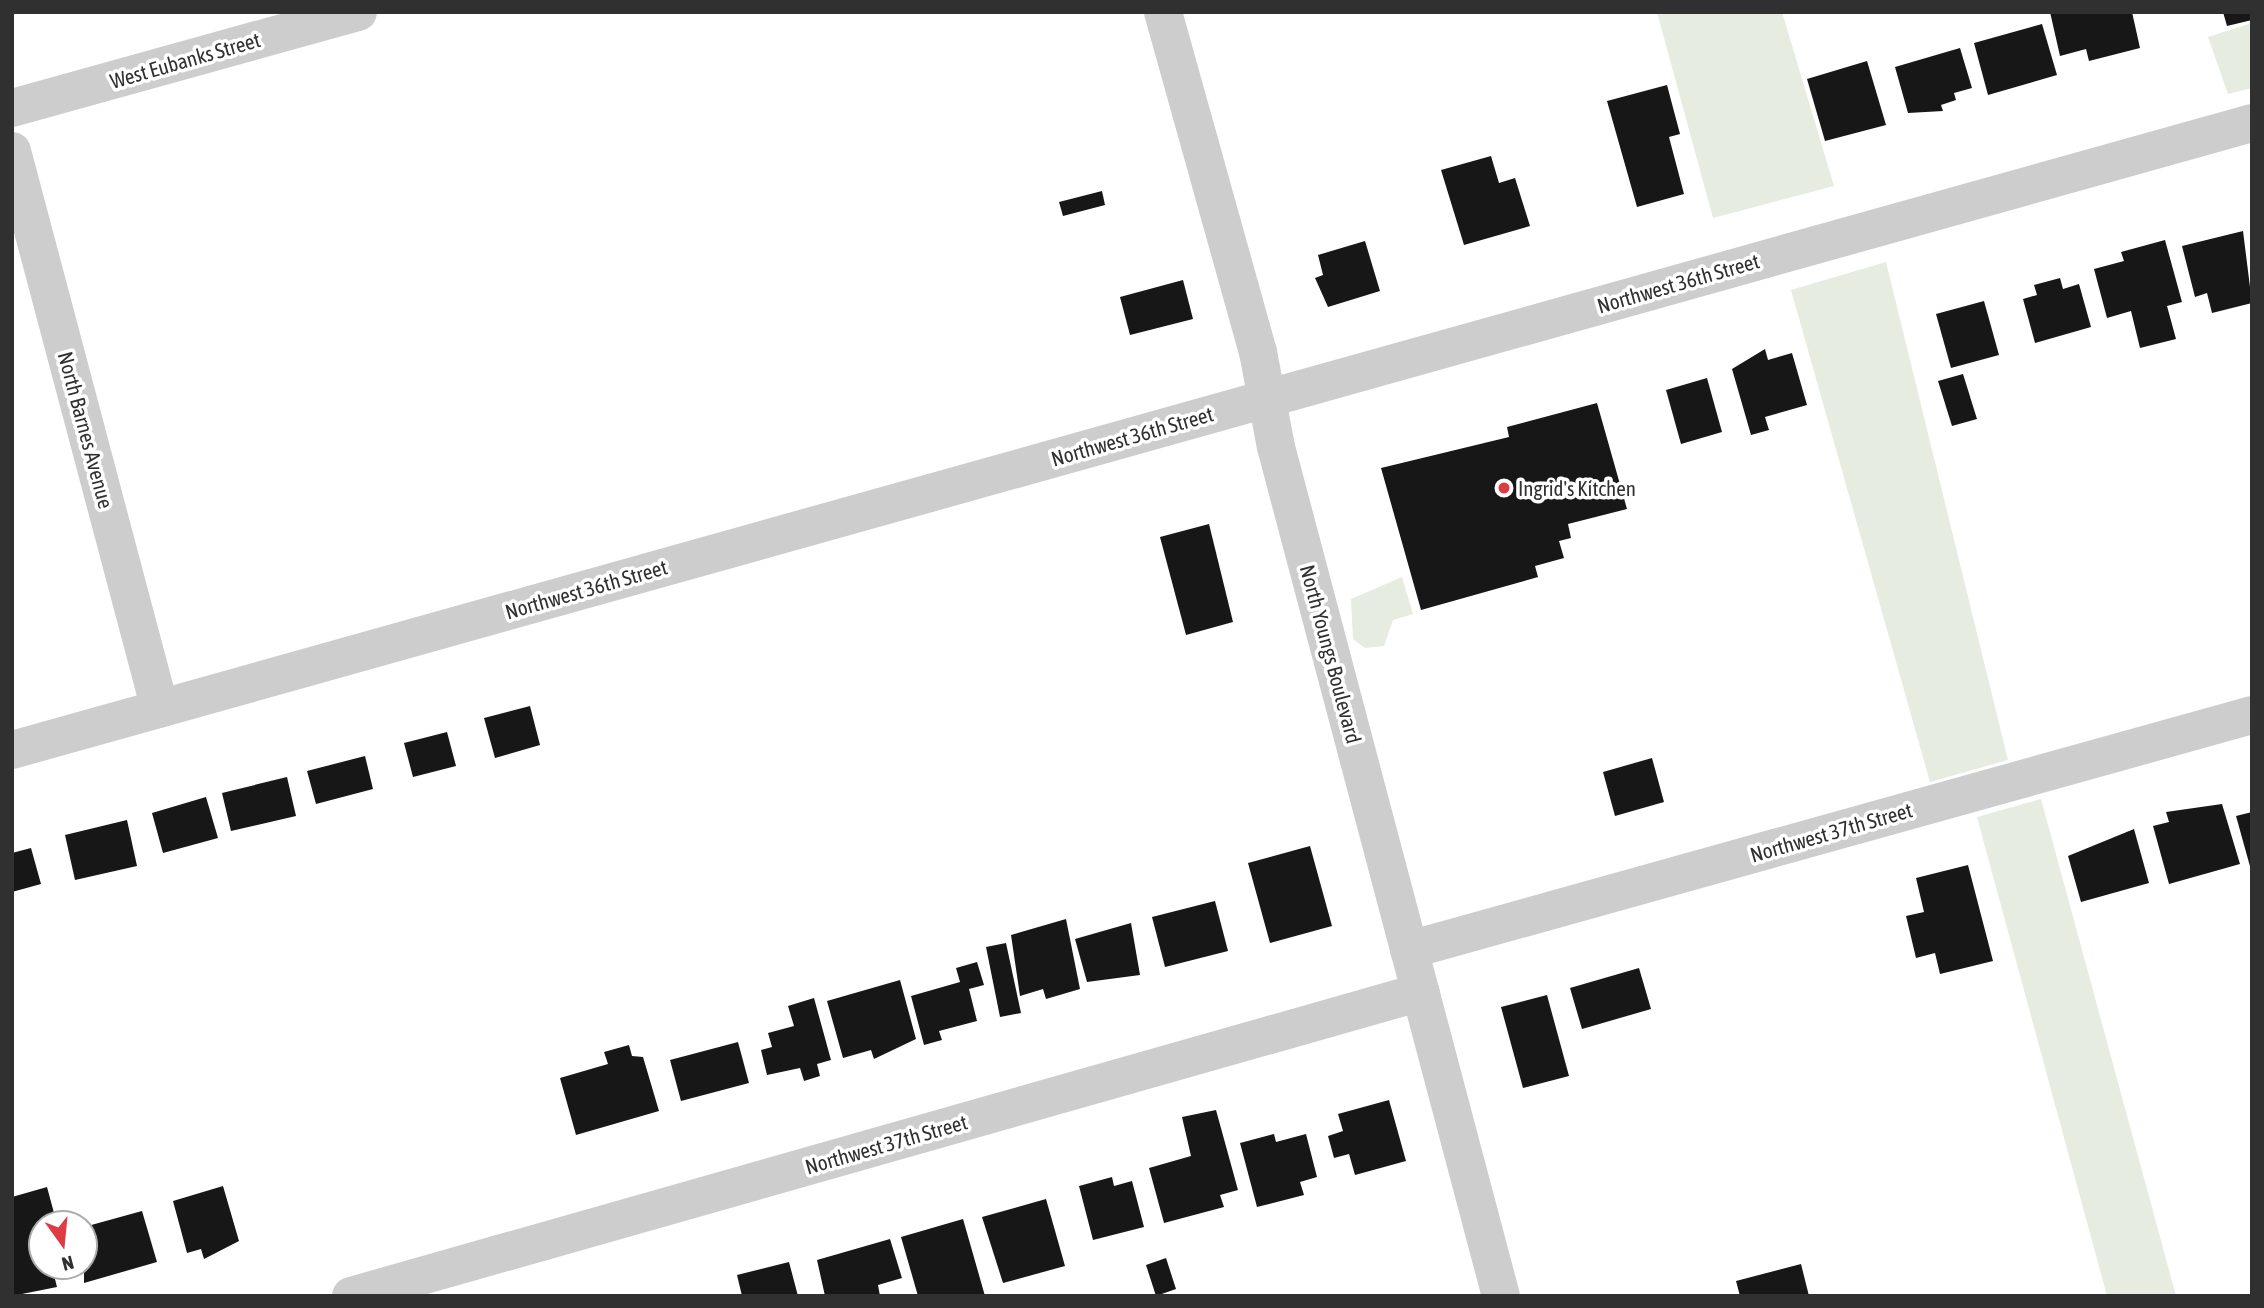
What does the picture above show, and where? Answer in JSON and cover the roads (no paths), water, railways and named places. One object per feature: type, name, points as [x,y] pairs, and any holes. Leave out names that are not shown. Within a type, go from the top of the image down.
[{"type":"street","name":"West Eubanks Street","points":[[12,108],[358,12]]},
{"type":"street","name":"North Youngs Boulevard","points":[[1163,12],[1267,398],[1501,1296]]},
{"type":"street","name":"Northwest 36th Street","points":[[12,750],[2252,123]]},
{"type":"street","name":"North Barnes Avenue","points":[[12,151],[160,709]]},
{"type":"street","name":"Northwest 37th Street","points":[[1409,950],[2252,715]]},
{"type":"street","name":"Northwest 37th Street","points":[[351,1296],[1421,992]]},
{"type":"place","name":"Ingrid's Kitchen","points":[[1504,488]]}]
